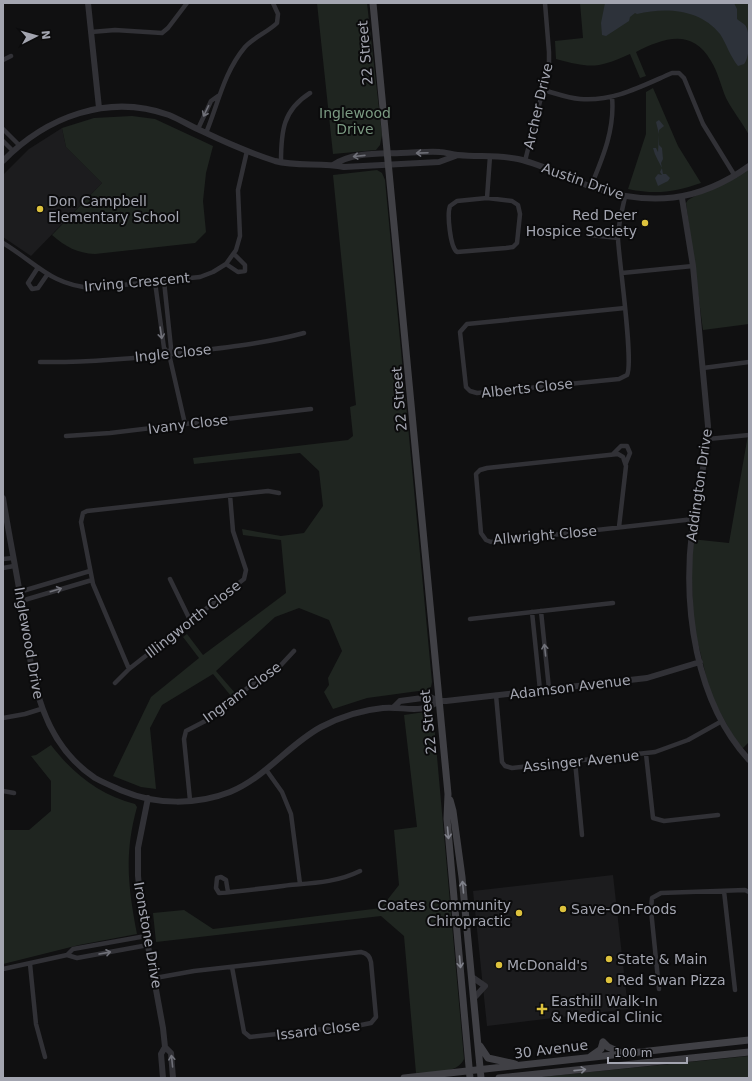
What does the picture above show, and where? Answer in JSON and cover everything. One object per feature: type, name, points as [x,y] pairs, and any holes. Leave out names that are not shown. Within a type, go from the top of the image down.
[{"type":"main road","name":"22 Street","points":[[373,3],[403,305],[448,794],[447,819],[470,1074]]},
{"type":"main road","name":"22 Street","points":[[448,794],[453,811],[462,877],[481,1078]]},
{"type":"main road","points":[[477,1037],[481,1048],[488,1058],[525,1066]]},
{"type":"main road","name":"30 Avenue","points":[[404,1078],[470,1074],[481,1070],[525,1066],[621,1053],[749,1040]]},
{"type":"main road","points":[[588,1057],[601,1049],[603,1042],[608,1047],[621,1053]]},
{"type":"main road","name":"30 Avenue","points":[[499,1078],[749,1052]]},
{"type":"street","points":[[88,3],[99,108]]},
{"type":"street","points":[[91,32],[115,30],[162,33],[168,28],[187,3]]},
{"type":"street","points":[[206,133],[218,106],[218,96],[231,69],[246,46],[277,23],[278,14],[273,3]]},
{"type":"street","name":"Archer Drive","points":[[525,161],[543,90],[549,59],[545,3]]},
{"type":"street","points":[[3,60],[11,56]]},
{"type":"street","points":[[543,90],[578,99],[612,97],[672,73],[682,75],[703,124],[735,176]]},
{"type":"street","points":[[281,162],[282,140],[288,115],[298,101],[310,93]]},
{"type":"street","points":[[198,129],[211,101],[218,96]]},
{"type":"street","points":[[591,186],[610,134],[613,119],[612,97]]},
{"type":"street","points":[[3,161],[19,145],[38,131],[55,122],[99,108],[132,107],[146,109],[169,116],[247,151],[281,162],[344,167],[388,163]]},
{"type":"street","points":[[3,129],[19,145]]},
{"type":"street","points":[[3,141],[13,151]]},
{"type":"street","name":"Irving Crescent","points":[[3,243],[47,275],[64,283],[81,288],[155,282],[208,275],[226,264],[234,254],[240,236],[238,190],[247,151]]},
{"type":"street","name":"Austin Drive","points":[[387,153],[440,152],[458,155],[490,156],[525,161],[625,197],[652,199],[682,198],[713,187],[735,176],[749,166]]},
{"type":"street","points":[[333,165],[345,158],[387,153]]},
{"type":"street","name":"Austin Drive","points":[[388,163],[439,162],[458,155]]},
{"type":"street","points":[[487,198],[490,156]]},
{"type":"street","name":"Alberts Close","points":[[625,197],[618,238],[622,273],[630,364],[629,372],[625,377],[477,393],[468,390],[465,384],[460,332],[467,324],[625,308]]},
{"type":"street","points":[[487,198],[512,201],[518,205],[520,214],[518,243],[513,247],[457,252],[452,245],[449,213],[450,206],[457,201],[487,198]]},
{"type":"street","name":"Addington Drive","points":[[682,198],[693,266],[708,416],[708,440],[694,519],[690,558],[690,591],[700,662],[711,696],[722,721],[749,760]]},
{"type":"street","points":[[590,235],[618,238]]},
{"type":"street","points":[[226,264],[238,272],[245,271],[245,265],[234,254]]},
{"type":"street","points":[[622,273],[693,266]]},
{"type":"street","points":[[37,269],[28,283],[32,289],[38,288],[47,275]]},
{"type":"street","points":[[164,281],[172,348],[169,354]]},
{"type":"street","points":[[155,282],[164,348],[169,354],[185,424]]},
{"type":"street","points":[[159,318],[168,317]]},
{"type":"street","name":"Ingle Close","points":[[40,362],[92,362],[169,354],[264,343],[304,333]]},
{"type":"street","points":[[703,368],[749,362]]},
{"type":"street","name":"Ivany Close","points":[[66,436],[311,409]]},
{"type":"street","points":[[708,440],[749,435]]},
{"type":"street","name":"Allwright Close","points":[[619,527],[626,463],[630,453],[627,446],[621,446],[612,454],[487,468],[478,472],[476,480],[481,533],[488,541],[694,519]]},
{"type":"street","points":[[612,454],[621,456],[626,463]]},
{"type":"street","name":"Illingworth Close","points":[[129,669],[92,580],[81,522],[83,513],[87,511],[268,491],[279,493]]},
{"type":"street","name":"Illingworth Close","points":[[115,683],[129,669],[243,581],[246,575],[246,570],[233,531],[230,495]]},
{"type":"street","name":"Inglewood Drive","points":[[3,498],[33,678],[41,709],[56,738],[80,766],[103,782],[148,798],[172,801],[214,797],[230,792],[267,771],[298,742],[321,727],[355,714],[392,708],[403,710],[431,708],[439,701],[430,697],[400,701],[392,708]]},
{"type":"street","points":[[3,559],[13,558]]},
{"type":"street","points":[[3,568],[14,566]]},
{"type":"street","points":[[19,592],[90,571]]},
{"type":"street","points":[[170,579],[191,622]]},
{"type":"street","points":[[21,601],[92,580]]},
{"type":"street","points":[[470,619],[613,602]]},
{"type":"street","points":[[541,611],[549,689]]},
{"type":"street","points":[[532,612],[540,690]]},
{"type":"street","name":"Ingram Close","points":[[190,800],[184,739],[186,731],[213,717],[251,685],[281,665],[294,651]]},
{"type":"street","name":"Adamson Avenue","points":[[439,701],[647,678],[700,662]]},
{"type":"street","name":"Assinger Avenue","points":[[496,695],[501,756],[505,766],[512,768],[646,754],[673,746],[722,721]]},
{"type":"street","points":[[3,718],[21,715],[41,709]]},
{"type":"street","points":[[646,754],[653,818],[664,821],[718,815]]},
{"type":"street","points":[[575,761],[582,835]]},
{"type":"street","points":[[267,771],[282,792],[291,814],[300,884]]},
{"type":"street","points":[[3,791],[14,792]]},
{"type":"street","name":"Ironstone Drive","points":[[148,798],[139,836],[137,861],[139,897],[155,978],[164,1047],[161,1054],[163,1078]]},
{"type":"street","points":[[228,892],[336,880],[360,872]]},
{"type":"street","points":[[659,989],[651,910],[652,898],[661,893],[748,890]]},
{"type":"street","points":[[724,891],[735,990]]},
{"type":"street","points":[[67,955],[73,949],[146,936]]},
{"type":"street","points":[[3,969],[67,955],[77,958],[148,945]]},
{"type":"street","name":"Issard Close","points":[[155,978],[232,967],[364,953],[369,957],[371,962],[376,1017],[371,1023],[361,1025],[250,1037],[244,1032],[232,967]]},
{"type":"street","points":[[30,964],[36,1024],[45,1057]]},
{"type":"street","points":[[472,977],[485,986],[474,998]]},
{"type":"street","name":"Ironstone Drive","points":[[164,1047],[170,1053],[173,1078]]},
{"type":"shaded area","points":[[605,3],[734,3],[737,9],[737,19],[747,28],[749,39],[748,56],[744,64],[738,66],[720,34],[712,26],[703,19],[682,12],[659,11],[635,13],[630,17],[629,21],[606,36],[602,35],[601,23]]},
{"type":"shaded area","points":[[659,120],[664,126],[659,130],[659,134],[656,122]]},
{"type":"shaded area","name":"Don Campbell Elementary School","points":[[62,128],[66,147],[102,183],[31,256],[3,237],[3,175],[29,149]]},
{"type":"shaded area","points":[[659,134],[659,145],[662,148],[663,159],[661,163],[662,168],[653,148],[656,148],[658,152]]},
{"type":"shaded area","points":[[662,168],[663,174],[666,174],[670,178],[668,181],[658,186],[655,178],[658,174],[662,175],[660,172]]},
{"type":"shaded area","points":[[613,875],[628,1009],[487,1026],[473,891]]},
{"type":"green space","name":"Inglewood Drive","points":[[317,3],[367,3],[382,135],[380,145],[376,150],[333,154]]},
{"type":"green space","points":[[580,3],[749,3],[749,135],[726,98],[718,74],[711,61],[695,44],[686,40],[667,40],[636,52],[646,76],[640,78],[630,54],[601,65],[593,66],[556,59],[555,41],[583,38]]},
{"type":"green space","points":[[653,88],[678,146],[701,183],[682,189],[665,192],[648,192],[628,189],[646,134],[646,92]]},
{"type":"green space","points":[[132,116],[155,119],[213,146],[206,173],[203,201],[206,232],[195,243],[95,254],[72,249],[52,235],[102,183],[66,147],[62,128],[94,118]]},
{"type":"green space","points":[[749,165],[749,324],[703,330],[686,203],[688,200]]},
{"type":"green space","points":[[377,170],[382,173],[385,180],[432,682],[431,687],[426,690],[367,698],[333,709],[324,692],[329,685],[328,678],[342,651],[329,620],[299,608],[275,617],[216,671],[235,693],[231,696],[213,674],[162,705],[150,728],[156,789],[141,787],[113,776],[151,697],[199,658],[183,637],[187,634],[203,655],[286,593],[281,540],[243,535],[242,529],[281,536],[304,533],[323,506],[319,471],[300,453],[194,464],[193,458],[348,440],[353,436],[350,407],[356,405],[333,175]]},
{"type":"green space","points":[[748,435],[749,742],[741,750],[711,696],[693,623],[691,539],[729,543]]},
{"type":"green space","points":[[425,712],[429,714],[434,723],[464,1059],[461,1064],[450,1070],[416,1073],[404,936],[381,916],[156,942],[153,913],[184,910],[213,929],[381,908],[399,885],[394,830],[417,827],[404,715]]},
{"type":"green space","points":[[51,745],[68,765],[88,782],[110,795],[135,804],[137,807],[130,840],[129,870],[131,901],[137,934],[79,945],[3,964],[3,830],[29,830],[51,811],[51,781],[31,756],[36,755]]},
{"type":"green space","points":[[749,1056],[749,1078],[531,1078]]},
{"type":"place","name":"Don Campbell Elementary School","points":[[40,209]]},
{"type":"place","name":"Red Deer Hospice Society","points":[[645,223]]},
{"type":"place","name":"Save-On-Foods","points":[[563,909]]},
{"type":"place","name":"Coates Community Chiropractic","points":[[519,913]]},
{"type":"place","name":"State & Main","points":[[609,959]]},
{"type":"place","name":"McDonald's","points":[[499,965]]},
{"type":"place","name":"Red Swan Pizza","points":[[609,980]]},
{"type":"place","name":"Easthill Walk-In & Medical Clinic","points":[[542,1009]]}]
